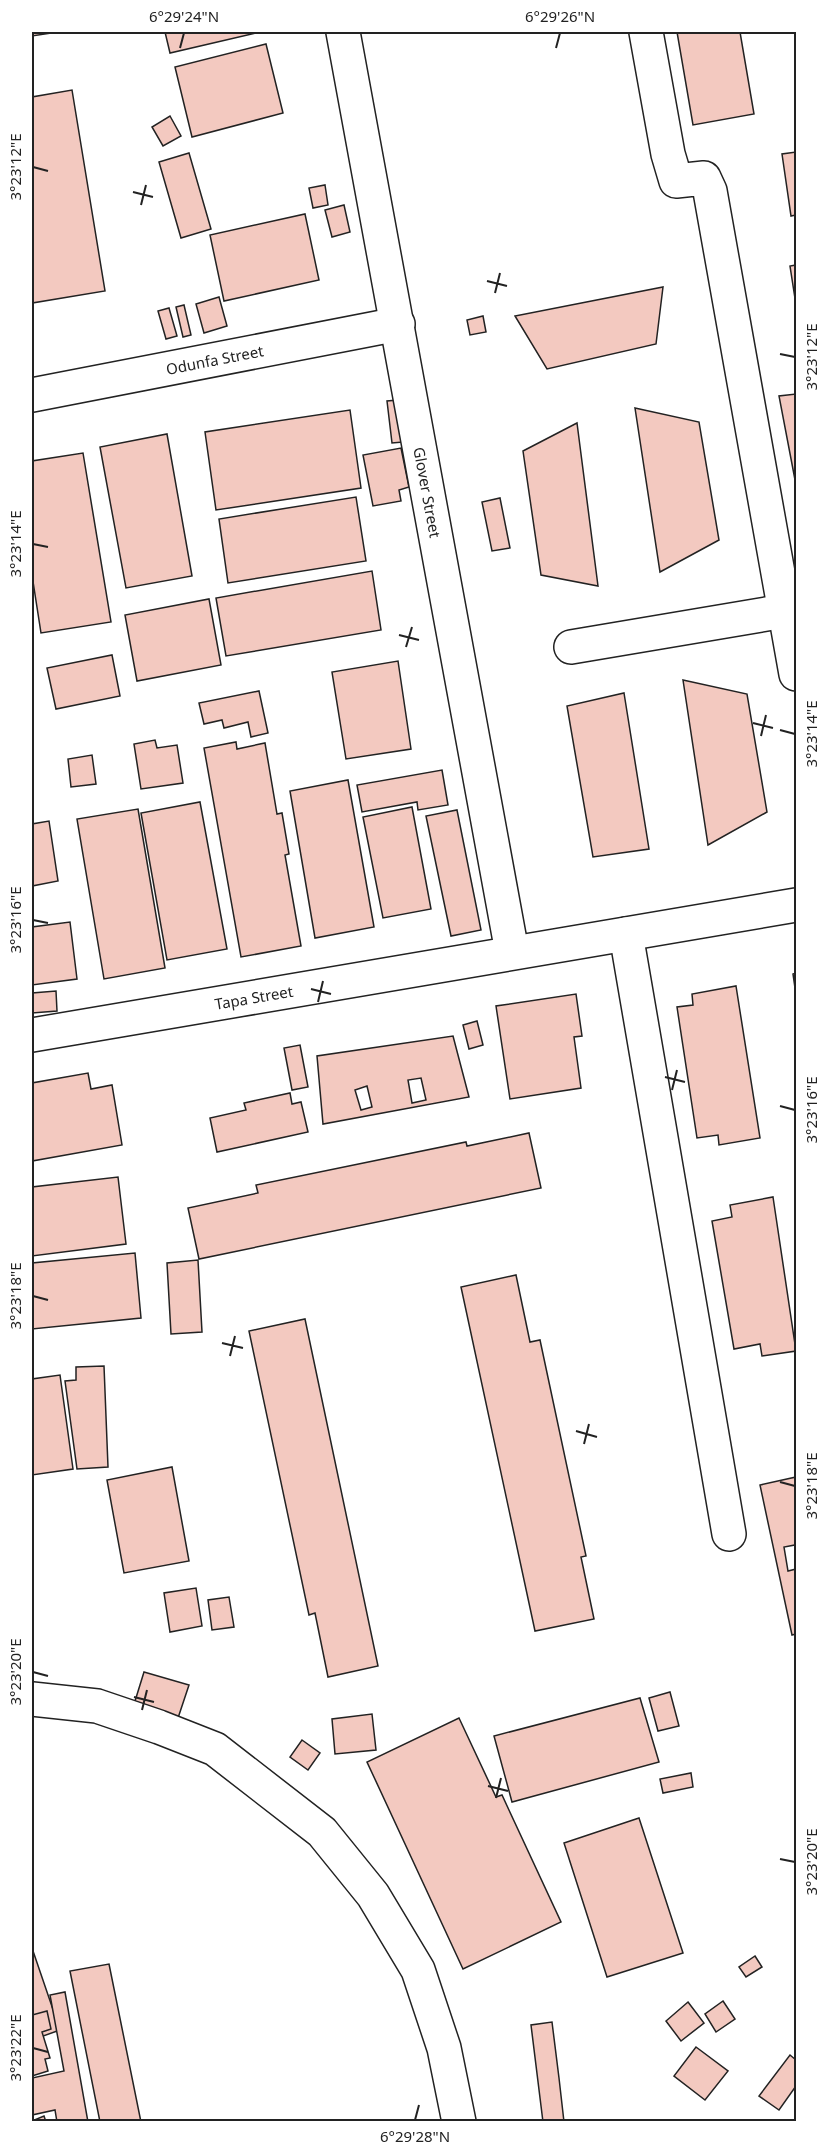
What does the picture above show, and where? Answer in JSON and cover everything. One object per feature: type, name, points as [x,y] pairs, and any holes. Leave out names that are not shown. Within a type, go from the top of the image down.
[{"type":"street","name":"Glover Street","points":[[343,32],[512,952]]},
{"type":"street","points":[[646,32],[668,154],[676,181],[704,178],[710,191],[791,610],[796,674]]},
{"type":"street","name":"Odunfa Street","points":[[32,395],[398,324]]},
{"type":"street","points":[[571,647],[791,610]]},
{"type":"street","name":"Tapa Street","points":[[32,1035],[512,952],[568,946],[796,905]]},
{"type":"street","points":[[626,934],[729,1534]]},
{"type":"street","points":[[32,1700],[97,1706],[215,1749],[322,1832],[373,1895],[418,1970],[444,2048],[459,2121]]},
{"type":"building","points":[[32,32],[58,32],[32,36]]},
{"type":"building","points":[[165,32],[260,32],[170,53]]},
{"type":"building","points":[[677,32],[740,32],[754,114],[693,125]]},
{"type":"building","points":[[266,44],[283,113],[192,137],[175,67]]},
{"type":"building","points":[[72,90],[105,291],[32,303],[32,97]]},
{"type":"building","points":[[170,116],[181,136],[163,146],[152,127]]},
{"type":"building","points":[[796,152],[796,215],[791,216],[782,154]]},
{"type":"building","points":[[189,153],[211,229],[181,238],[159,162]]},
{"type":"building","points":[[325,185],[328,205],[313,208],[309,188]]},
{"type":"building","points":[[344,205],[350,232],[332,237],[325,210]]},
{"type":"building","points":[[305,214],[319,280],[224,301],[210,235]]},
{"type":"building","points":[[796,265],[796,305],[790,266]]},
{"type":"building","points":[[663,287],[656,344],[547,369],[515,316]]},
{"type":"building","points":[[219,297],[227,326],[204,333],[196,304]]},
{"type":"building","points":[[184,305],[191,335],[183,337],[176,307]]},
{"type":"building","points":[[169,308],[177,336],[166,339],[158,311]]},
{"type":"building","points":[[483,316],[486,332],[470,335],[467,320]]},
{"type":"building","points":[[796,394],[796,485],[779,396]]},
{"type":"building","points":[[409,399],[414,441],[392,443],[387,401]]},
{"type":"building","points":[[635,408],[699,422],[719,540],[660,572]]},
{"type":"building","points":[[350,410],[361,488],[216,510],[205,432]]},
{"type":"building","points":[[577,423],[598,586],[541,575],[523,451]]},
{"type":"building","points":[[167,434],[192,576],[126,588],[100,447]]},
{"type":"building","points":[[401,448],[409,487],[399,490],[401,501],[373,506],[363,455]]},
{"type":"building","points":[[83,453],[111,622],[41,633],[32,575],[32,461]]},
{"type":"building","points":[[356,497],[366,561],[228,583],[219,519]]},
{"type":"building","points":[[500,498],[510,548],[492,551],[482,502]]},
{"type":"building","points":[[372,571],[381,630],[226,656],[216,598]]},
{"type":"building","points":[[209,599],[221,665],[137,681],[125,615]]},
{"type":"building","points":[[112,655],[120,696],[56,709],[47,668]]},
{"type":"building","points":[[398,661],[411,749],[346,759],[332,672]]},
{"type":"building","points":[[683,680],[747,694],[767,812],[708,845]]},
{"type":"building","points":[[259,691],[268,733],[251,737],[248,722],[224,728],[222,720],[204,724],[199,703]]},
{"type":"building","points":[[624,693],[649,849],[593,857],[567,706]]},
{"type":"building","points":[[155,740],[157,748],[177,745],[183,783],[141,789],[134,744]]},
{"type":"building","points":[[236,742],[237,749],[265,743],[277,814],[282,813],[289,854],[285,855],[301,946],[241,957],[204,748]]},
{"type":"building","points":[[92,755],[96,784],[71,787],[68,759]]},
{"type":"building","points":[[442,770],[448,805],[418,810],[417,802],[362,812],[357,785]]},
{"type":"building","points":[[348,780],[374,927],[315,938],[290,791]]},
{"type":"building","points":[[200,802],[227,949],[167,960],[141,813]]},
{"type":"building","points":[[412,807],[431,909],[383,918],[363,817]]},
{"type":"building","points":[[138,809],[165,968],[104,979],[77,819]]},
{"type":"building","points":[[457,810],[481,930],[451,936],[426,816]]},
{"type":"building","points":[[49,821],[58,881],[32,886],[32,824]]},
{"type":"building","points":[[70,922],[77,979],[32,985],[32,927]]},
{"type":"building","points":[[796,973],[796,995],[793,974]]},
{"type":"building","points":[[736,986],[760,1138],[719,1145],[718,1135],[697,1138],[677,1007],[693,1005],[692,994]]},
{"type":"building","points":[[56,991],[57,1011],[32,1013],[32,993]]},
{"type":"building","points":[[576,994],[582,1036],[574,1037],[581,1088],[510,1099],[496,1006]]},
{"type":"building","points":[[477,1021],[483,1045],[469,1049],[463,1025]]},
{"type":"building","points":[[453,1036],[469,1097],[323,1124],[317,1056]],"holes":[[[421,1078],[426,1100],[412,1103],[408,1080]],[[367,1086],[372,1107],[361,1110],[355,1090]]]},
{"type":"building","points":[[300,1045],[308,1087],[292,1090],[284,1048]]},
{"type":"building","points":[[88,1073],[91,1089],[112,1085],[122,1145],[32,1161],[32,1083]]},
{"type":"building","points":[[290,1093],[292,1104],[301,1102],[308,1132],[217,1152],[210,1118],[246,1110],[244,1103]]},
{"type":"building","points":[[529,1133],[541,1188],[199,1259],[188,1208],[258,1193],[256,1185],[466,1142],[467,1146]]},
{"type":"building","points":[[118,1177],[126,1244],[32,1256],[32,1187]]},
{"type":"building","points":[[773,1197],[796,1351],[762,1356],[760,1344],[734,1349],[712,1221],[732,1217],[730,1205]]},
{"type":"building","points":[[135,1253],[141,1318],[32,1329],[32,1263]]},
{"type":"building","points":[[198,1260],[202,1332],[171,1334],[167,1263]]},
{"type":"building","points":[[516,1275],[530,1342],[540,1340],[586,1556],[581,1557],[594,1619],[535,1631],[461,1287]]},
{"type":"building","points":[[305,1319],[378,1666],[328,1677],[315,1613],[309,1615],[249,1331]]},
{"type":"building","points":[[104,1366],[108,1467],[77,1469],[65,1381],[76,1380],[76,1367]]},
{"type":"building","points":[[60,1375],[73,1469],[32,1475],[32,1379]]},
{"type":"building","points":[[172,1467],[189,1561],[124,1573],[107,1480]]},
{"type":"building","points":[[796,1477],[796,1554],[795,1545],[784,1547],[788,1571],[796,1569],[796,1634],[792,1635],[760,1485]]},
{"type":"building","points":[[196,1588],[202,1626],[170,1632],[164,1593]]},
{"type":"building","points":[[229,1597],[234,1627],[212,1630],[208,1600]]},
{"type":"building","points":[[144,1672],[189,1685],[175,1727],[131,1714]]},
{"type":"building","points":[[670,1692],[679,1726],[658,1731],[649,1698]]},
{"type":"building","points":[[640,1698],[659,1762],[512,1802],[494,1736]]},
{"type":"building","points":[[372,1714],[376,1750],[335,1754],[332,1719]]},
{"type":"building","points":[[459,1718],[496,1797],[502,1795],[561,1922],[463,1969],[367,1762]]},
{"type":"building","points":[[302,1740],[320,1753],[308,1770],[290,1757]]},
{"type":"building","points":[[691,1773],[693,1787],[663,1793],[660,1779]]},
{"type":"building","points":[[639,1818],[683,1953],[607,1977],[564,1843]]},
{"type":"building","points":[[32,1948],[60,2030],[32,2040]]},
{"type":"building","points":[[755,1956],[762,1967],[746,1977],[739,1967]]},
{"type":"building","points":[[109,1964],[141,2122],[100,2122],[70,1971]]},
{"type":"building","points":[[65,1992],[88,2122],[57,2122],[55,2110],[32,2115],[32,2078],[64,2071],[50,1995]]},
{"type":"building","points":[[723,2001],[735,2019],[716,2032],[705,2014]]},
{"type":"building","points":[[688,2002],[704,2023],[681,2041],[666,2021]]},
{"type":"building","points":[[47,2011],[51,2029],[42,2032],[50,2058],[45,2059],[48,2071],[32,2076],[32,2015]]},
{"type":"building","points":[[552,2022],[564,2122],[543,2122],[531,2025]]},
{"type":"building","points":[[696,2047],[728,2071],[705,2100],[674,2076]]},
{"type":"building","points":[[790,2055],[796,2060],[796,2086],[779,2110],[759,2096]]},
{"type":"building","points":[[44,2116],[46,2122],[32,2122],[32,2121]]}]
